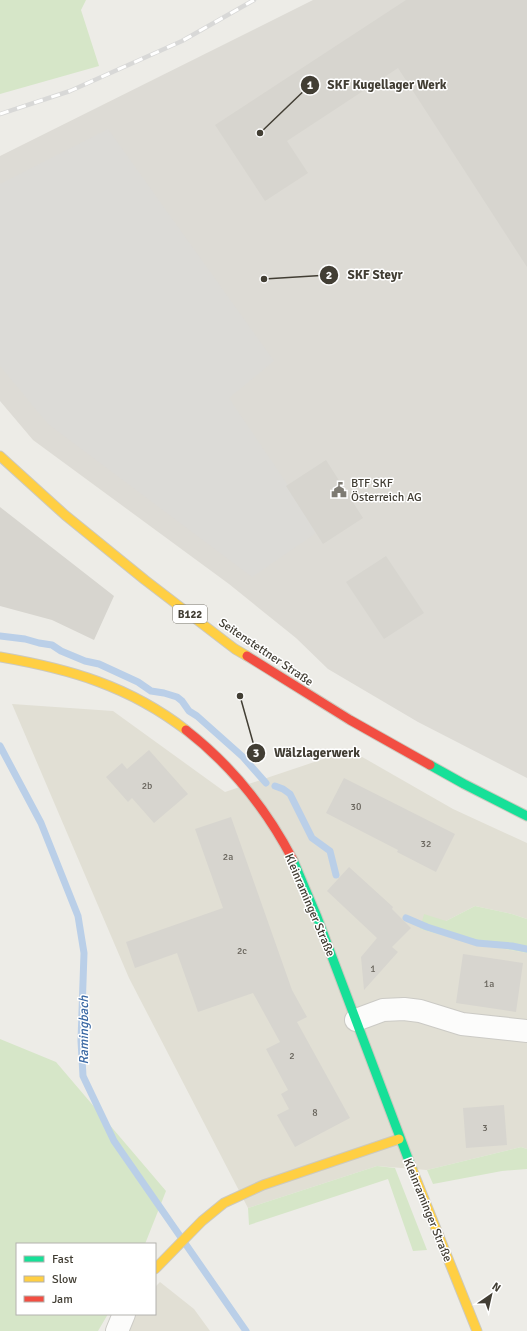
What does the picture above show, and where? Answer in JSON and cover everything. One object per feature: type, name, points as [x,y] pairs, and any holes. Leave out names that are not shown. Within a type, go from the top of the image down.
[{"type":"main road","name":"Seitenstettner Straße","points":[[0,456],[65,515],[145,580],[236,649],[350,720],[464,784],[527,816]]},
{"type":"main road","name":"Kleinraminger Straße","points":[[0,657],[31,662],[67,671],[97,681],[132,696],[157,710],[186,730],[210,750],[235,776],[268,817],[300,874],[356,1020],[399,1139],[477,1331]]},
{"type":"main road","points":[[156,1268],[202,1221],[224,1203],[256,1188],[399,1139]]},
{"type":"street","points":[[356,1020],[383,1010],[404,1009],[420,1011],[462,1024],[527,1031]]},
{"type":"street","points":[[117,1331],[124,1315]]},
{"type":"shaded area","points":[[313,0],[527,0],[527,778],[418,722],[328,669],[296,638],[229,584],[33,440],[0,401],[0,156]]},
{"type":"shaded area","points":[[108,129],[274,361],[229,398],[319,531],[252,577],[48,424],[0,366],[0,184]]},
{"type":"shaded area","points":[[12,704],[113,711],[225,792],[350,750],[453,809],[527,843],[527,919],[512,914],[475,906],[446,921],[421,929],[463,941],[527,953],[527,1149],[521,1147],[427,1170],[377,1166],[248,1208],[129,978]]},
{"type":"shaded area","points":[[160,1282],[194,1309],[210,1331],[123,1331],[131,1315],[156,1315],[156,1286]]},
{"type":"green space","points":[[0,0],[86,0],[81,10],[99,66],[0,94]]},
{"type":"green space","points":[[475,906],[512,914],[527,919],[527,953],[463,941],[420,929],[424,914],[446,921]]},
{"type":"green space","points":[[0,1039],[56,1062],[166,1191],[145,1243],[16,1243],[16,1315],[107,1315],[98,1331],[0,1331]]},
{"type":"green space","points":[[521,1147],[527,1149],[527,1169],[502,1171],[433,1184],[427,1170]]},
{"type":"green space","points":[[377,1166],[395,1168],[427,1250],[413,1251],[388,1179],[249,1225],[248,1208]]},
{"type":"building","points":[[406,0],[527,0],[527,267],[398,68],[287,141],[308,173],[265,201],[215,125]]},
{"type":"building","points":[[326,460],[363,518],[323,544],[286,486]]},
{"type":"building","points":[[0,507],[114,596],[94,640],[52,620],[0,606]]},
{"type":"building","points":[[386,556],[424,613],[384,639],[346,582]]},
{"type":"building","points":[[149,750],[188,794],[154,823],[132,798],[128,802],[106,777],[122,763],[127,769]]},
{"type":"building","points":[[344,778],[455,834],[436,872],[397,852],[398,850],[326,813]]},
{"type":"building","points":[[231,817],[292,990],[307,1017],[297,1022],[350,1118],[295,1147],[277,1115],[289,1109],[281,1094],[288,1090],[266,1049],[280,1042],[253,993],[198,1012],[177,953],[135,968],[126,942],[223,908],[195,829]]},
{"type":"building","points":[[349,867],[393,907],[392,909],[411,928],[392,947],[398,952],[364,990],[361,957],[377,938],[327,891]]},
{"type":"building","points":[[463,954],[523,963],[516,1012],[456,1003]]},
{"type":"building","points":[[504,1105],[507,1145],[466,1148],[463,1108]]},
{"type":"waterway","points":[[0,636],[25,639],[52,645],[61,651],[85,661],[99,664],[138,682],[151,691],[177,697],[189,711],[197,716],[243,757],[266,783]]},
{"type":"waterway","name":"Ramingbach","points":[[0,746],[41,823],[78,916],[84,953],[81,1041],[83,1076],[114,1141],[246,1331]]},
{"type":"waterway","points":[[275,786],[290,794],[312,838],[330,851],[336,875]]},
{"type":"waterway","points":[[406,918],[427,927],[477,943],[527,949]]},
{"type":"railway","points":[[0,114],[70,91],[182,41],[254,0]]},
{"type":"traffic: fast","points":[[430,765],[527,816]]},
{"type":"traffic: fast","points":[[293,860],[317,917],[412,1169]]},
{"type":"traffic: slow","points":[[0,456],[65,515],[145,580],[235,649],[247,656]]},
{"type":"traffic: slow","points":[[0,657],[51,667],[121,691],[165,715],[186,730]]},
{"type":"traffic: slow","points":[[156,1268],[202,1221],[224,1203],[263,1185],[399,1139]]},
{"type":"traffic: slow","points":[[412,1169],[477,1331]]},
{"type":"traffic: jam","points":[[247,656],[350,720],[430,765]]},
{"type":"traffic: jam","points":[[186,730],[218,758],[247,789],[272,824],[293,860]]},
{"type":"place","name":"SKF Kugellager Werk","points":[[260,133]]},
{"type":"place","name":"SKF Steyr","points":[[264,279]]},
{"type":"place","name":"BTF SKF Österreich AG","points":[[339,490]]},
{"type":"place","name":"Wälzlagerwerk","points":[[240,696]]}]
